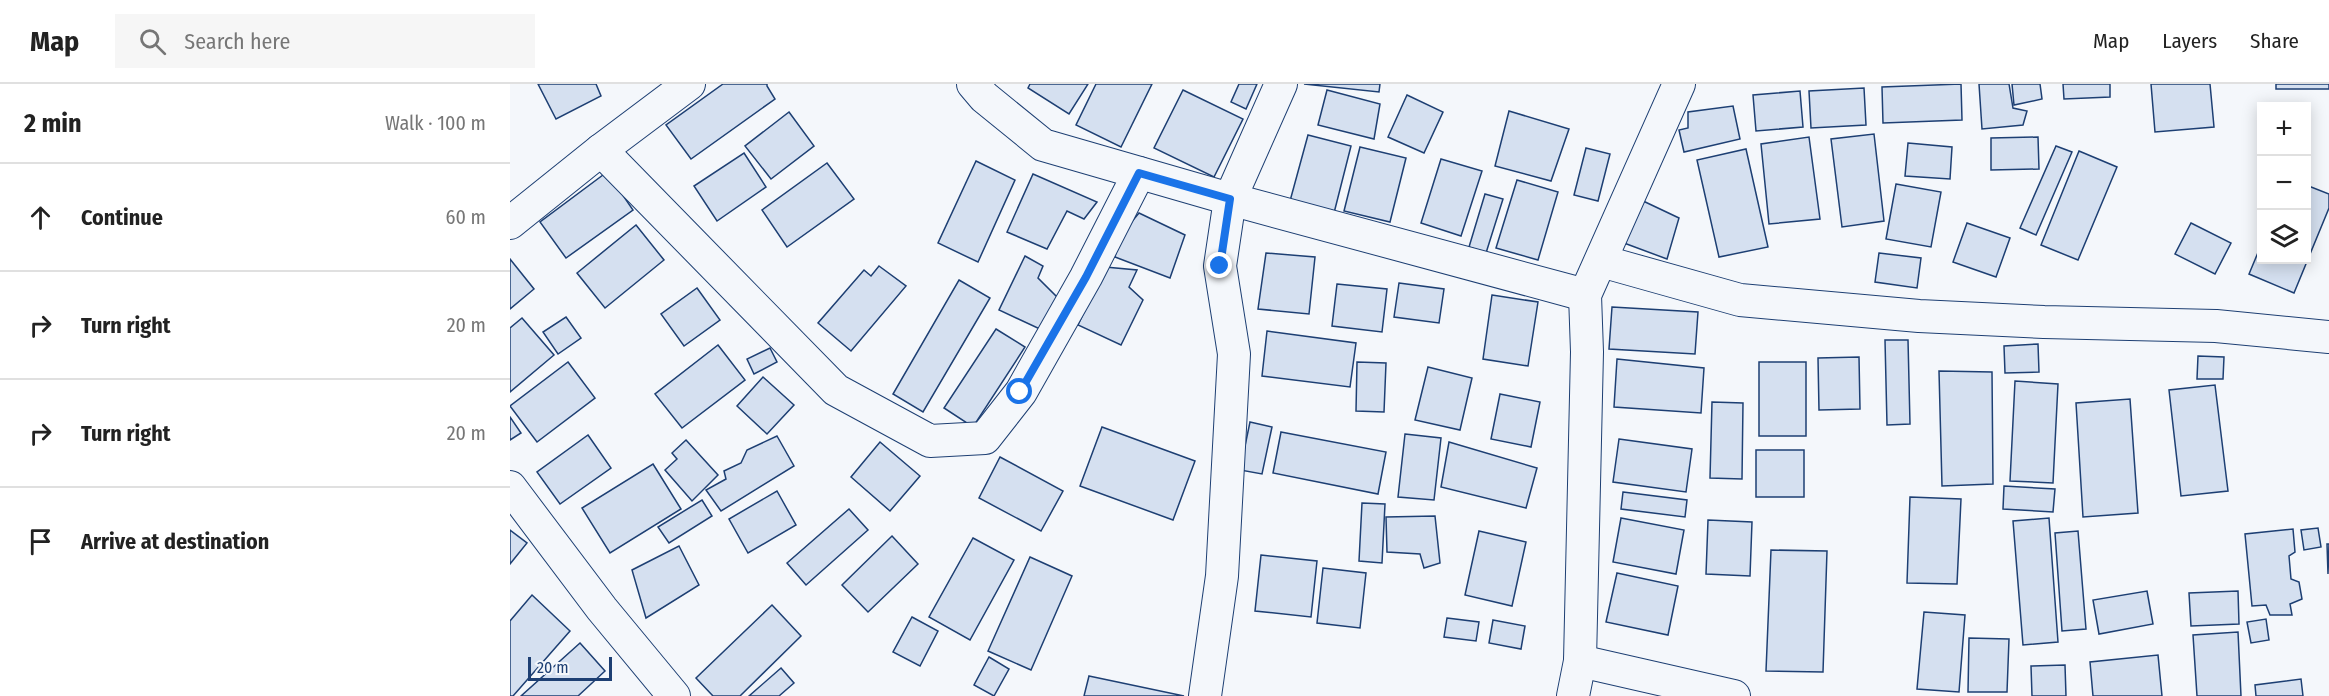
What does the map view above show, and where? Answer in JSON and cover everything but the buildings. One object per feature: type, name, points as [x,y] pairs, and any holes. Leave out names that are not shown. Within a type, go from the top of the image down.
[{"type":"street","points":[[510,223],[601,150],[689,84]]},
{"type":"street","points":[[973,84],[984,97],[1043,145],[1230,199],[1585,295]]},
{"type":"street","points":[[1205,696],[1222,576],[1234,354],[1220,266],[1230,199],[1281,84]]},
{"type":"street","points":[[1573,696],[1580,661],[1587,352],[1585,295],[1679,84]]},
{"type":"street","points":[[601,150],[836,390],[930,441],[985,438],[1020,392],[1086,277],[1139,173]]},
{"type":"street","points":[[1601,261],[1740,300],[1919,316],[2216,326],[2329,337]]},
{"type":"street","points":[[510,487],[603,609],[674,696]]},
{"type":"street","points":[[1580,661],[1734,696]]},
{"type":"route","points":[[1020,392],[1086,277],[1139,173],[1230,199],[1220,266]]}]
